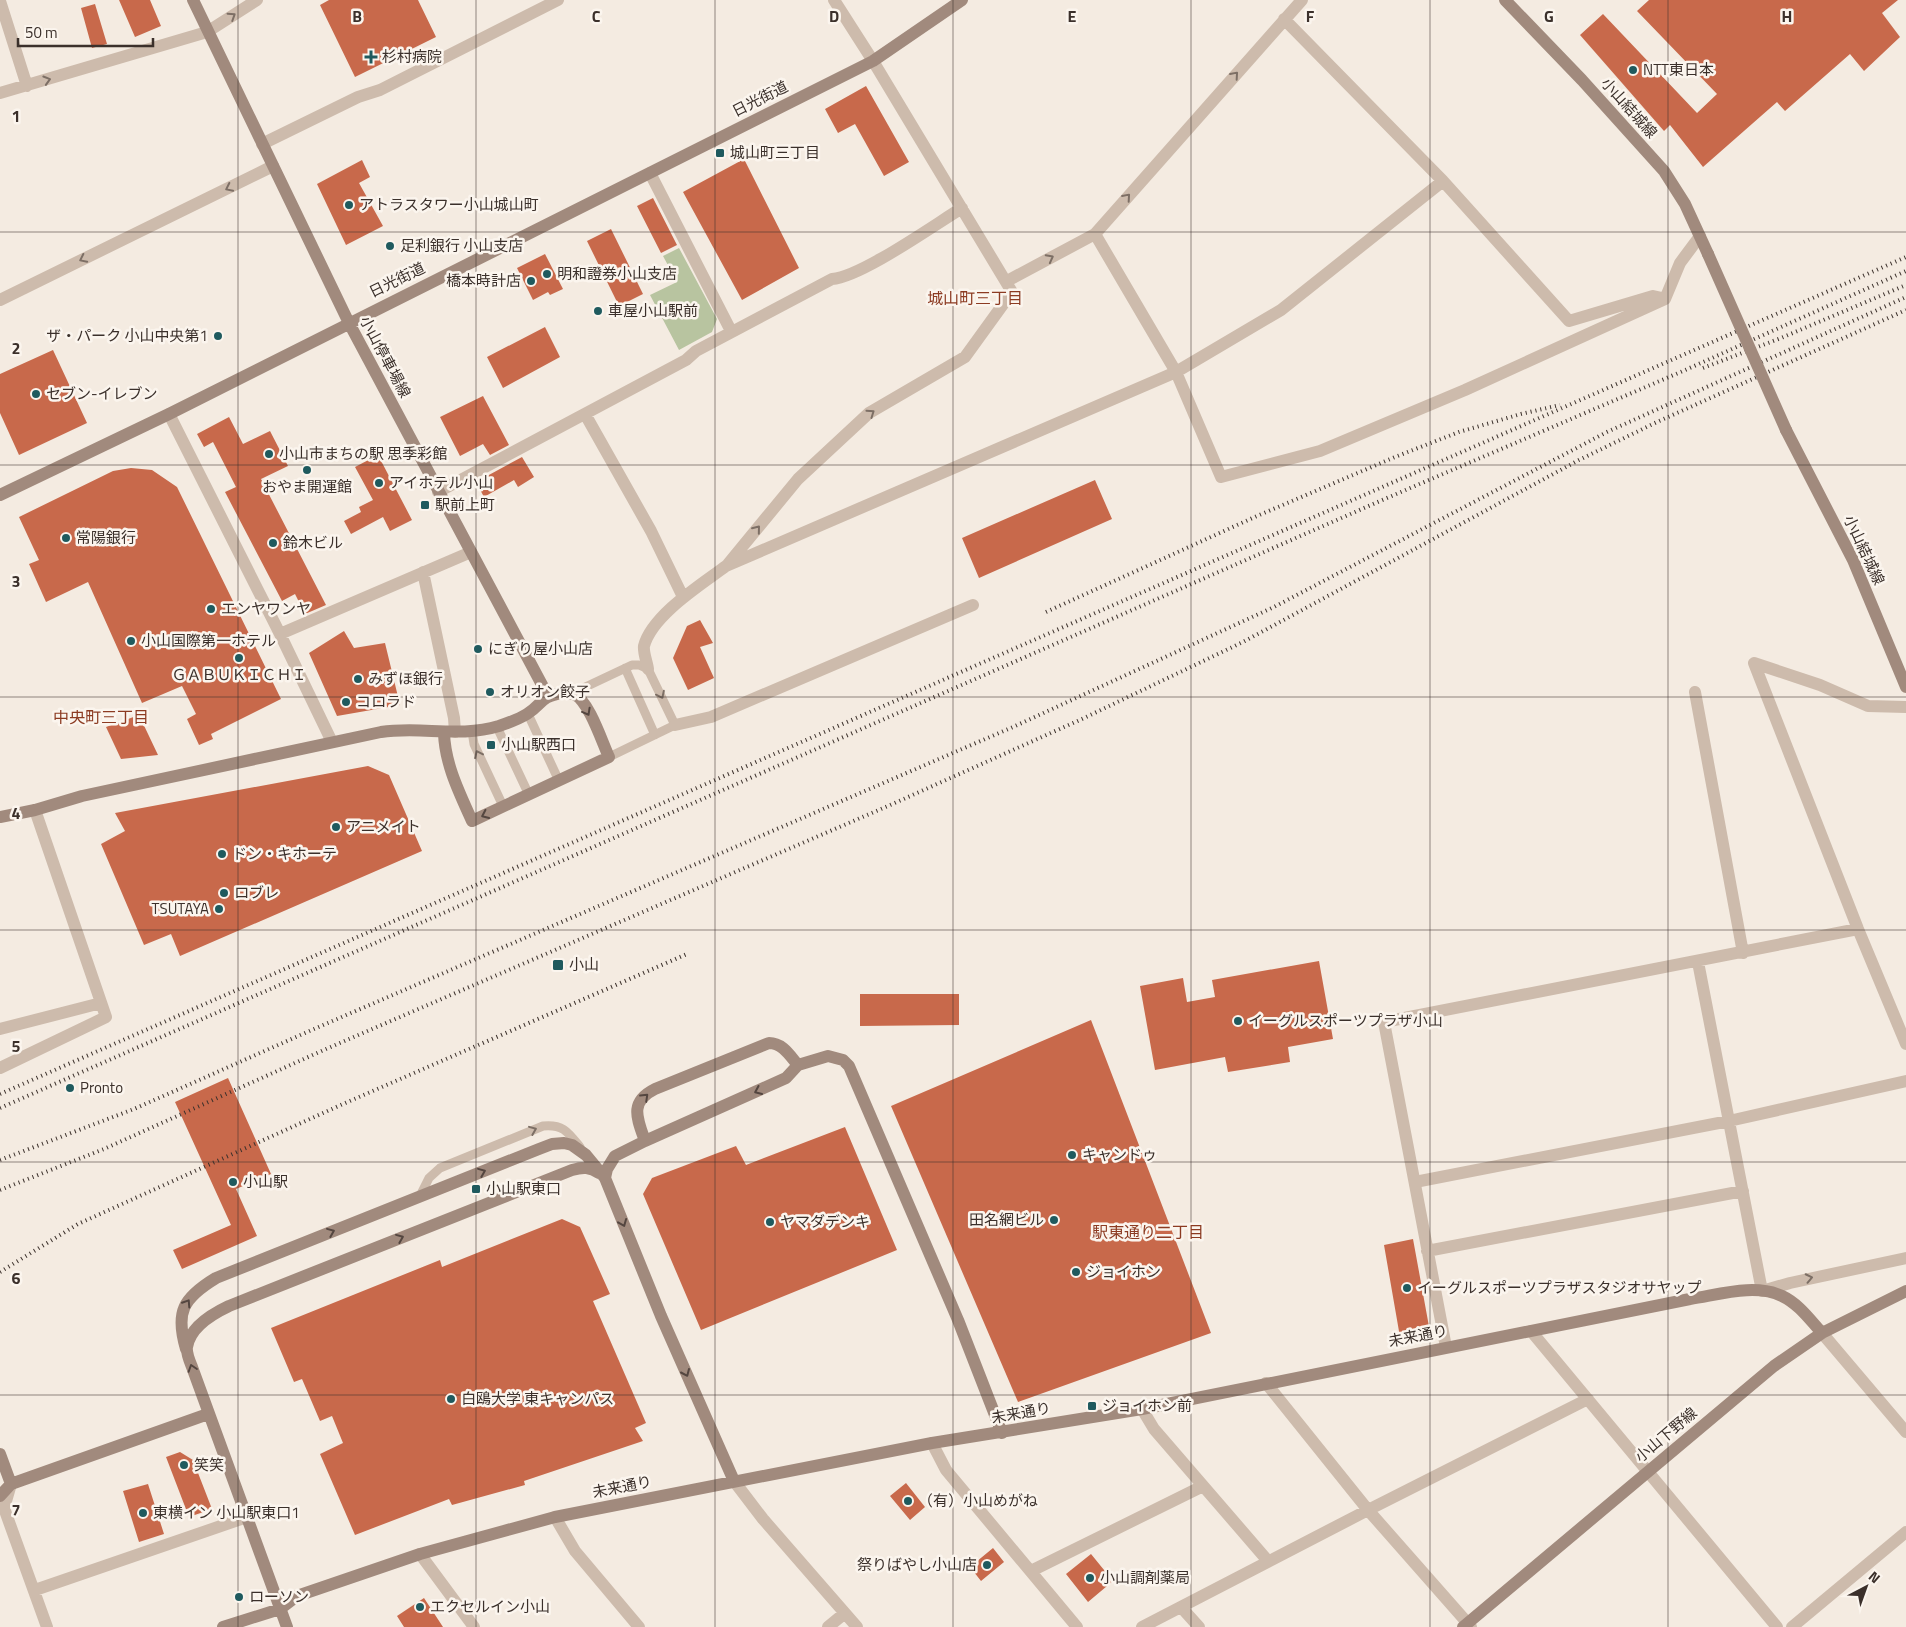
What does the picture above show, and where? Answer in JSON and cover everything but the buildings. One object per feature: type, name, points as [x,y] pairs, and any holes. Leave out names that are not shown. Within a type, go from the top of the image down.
[{"type":"street","points":[[0,0],[26,86]]},
{"type":"street","name":"小山停車場線","points":[[193,0],[349,323],[548,696]]},
{"type":"street","points":[[0,93],[207,32],[257,0]]},
{"type":"street","points":[[262,144],[358,96],[380,90],[558,0]]},
{"type":"street","points":[[726,566],[798,479],[869,413],[965,357],[1012,292],[873,61],[834,0]]},
{"type":"street","name":"日光街道","points":[[0,495],[168,414],[873,61],[962,0]]},
{"type":"street","points":[[1007,281],[1095,234],[1302,0]]},
{"type":"street","name":"小山結城線","points":[[1505,0],[1582,80],[1664,170],[1685,204],[1786,430],[1853,560],[1906,687]]},
{"type":"street","points":[[1284,19],[1443,182],[1569,321],[1653,296],[1665,299]]},
{"type":"street","points":[[0,300],[273,166]]},
{"type":"street","points":[[650,173],[731,331]]},
{"type":"street","points":[[648,669],[644,647],[654,626],[683,597],[726,566],[1176,372],[1281,310],[1443,182]]},
{"type":"street","points":[[438,492],[686,360],[696,351],[731,331],[832,279],[842,278],[877,260],[962,208]]},
{"type":"street","points":[[1095,234],[1176,372],[1221,477],[1320,451],[1465,390],[1665,299],[1680,263],[1700,236]]},
{"type":"street","points":[[168,414],[280,634],[332,742]]},
{"type":"street","points":[[585,414],[651,531],[683,597]]},
{"type":"street","points":[[280,634],[471,552]]},
{"type":"street","points":[[0,817],[34,810],[82,796],[332,742],[400,730],[449,733],[497,727],[528,714],[548,696],[568,693],[574,694],[587,708],[609,757],[472,821],[454,779],[444,748],[449,733],[454,718],[423,572]]},
{"type":"street","points":[[676,725],[711,717],[974,605]]},
{"type":"street","points":[[1906,707],[1868,706],[1820,685],[1754,663],[1858,929],[1906,1044]]},
{"type":"street","points":[[1696,692],[1743,953]]},
{"type":"street","points":[[0,1068],[106,1016],[34,810]]},
{"type":"street","points":[[1446,1348],[1384,1022],[1698,962],[1858,929]]},
{"type":"street","points":[[1698,962],[1762,1291],[1790,1282],[1906,1258]]},
{"type":"street","points":[[0,1029],[101,1003]]},
{"type":"street","points":[[645,1141],[637,1118],[637,1107],[641,1098],[655,1089],[770,1043],[776,1043],[782,1047],[798,1065]]},
{"type":"street","points":[[605,1178],[607,1169],[614,1156],[786,1078],[798,1065],[828,1056],[843,1060],[849,1066],[958,1320],[1002,1433]]},
{"type":"street","points":[[1414,1182],[1729,1121],[1906,1081]]},
{"type":"street","points":[[287,1627],[208,1414],[181,1333],[181,1314],[186,1302],[198,1289],[216,1278],[552,1144],[564,1143],[572,1145],[586,1155],[605,1178],[660,1316],[734,1481],[763,1519],[857,1627]]},
{"type":"street","points":[[186,1349],[192,1334],[203,1322],[215,1312],[229,1306],[572,1170],[581,1167],[590,1168],[605,1178]]},
{"type":"street","points":[[1427,1251],[1743,1191]]},
{"type":"street","name":"未来通り","points":[[223,1627],[280,1608],[297,1596],[420,1554],[555,1517],[932,1443],[1002,1433],[1142,1408],[1690,1299],[1741,1291],[1762,1291],[1782,1296],[1799,1308],[1822,1333]]},
{"type":"street","name":"小山下野線","points":[[1467,1626],[1774,1366],[1822,1333],[1906,1291]]},
{"type":"street","points":[[1530,1330],[1777,1627]]},
{"type":"street","points":[[1822,1333],[1906,1432]]},
{"type":"street","points":[[1266,1383],[1368,1510],[1467,1626]]},
{"type":"street","points":[[1142,1627],[1588,1399]]},
{"type":"street","points":[[1142,1408],[1154,1430],[1268,1561]]},
{"type":"street","points":[[0,1496],[11,1484],[208,1414]]},
{"type":"street","points":[[932,1443],[946,1470],[1077,1627]]},
{"type":"street","points":[[0,1454],[11,1484],[4,1508],[47,1627]]},
{"type":"street","points":[[1030,1570],[1203,1486]]},
{"type":"street","points":[[35,1590],[247,1517]]},
{"type":"street","points":[[555,1517],[575,1551],[639,1627]]},
{"type":"street","points":[[1792,1627],[1906,1532]]},
{"type":"street","points":[[420,1554],[474,1627]]},
{"type":"street","points":[[1181,1606],[1199,1627]]},
{"type":"street","points":[[828,1627],[845,1613]]},
{"type":"lane","points":[[548,696],[579,690],[625,668],[639,665],[648,669],[676,725],[609,757]]},
{"type":"lane","points":[[625,668],[655,735]]},
{"type":"lane","points":[[528,714],[559,781]]},
{"type":"lane","points":[[497,727],[529,795]]},
{"type":"lane","points":[[472,731],[474,744],[503,806]]},
{"type":"lane","points":[[420,1196],[429,1178],[440,1168],[543,1126],[559,1126],[567,1131],[586,1155]]},
{"type":"green space","points":[[679,248],[717,319],[712,332],[679,350],[650,295],[677,282],[663,256]]},
{"type":"railway","points":[[0,1094],[1906,257]]},
{"type":"railway","points":[[0,1108],[1380,501],[1683,371],[1906,271]]},
{"type":"railway","points":[[1703,368],[1781,338],[1906,285]]},
{"type":"railway","points":[[0,1160],[134,1109],[314,1029],[1013,727],[1274,607],[1607,432],[1906,297]]},
{"type":"railway","points":[[0,1190],[104,1149],[326,1049],[888,806],[1082,719],[1243,642],[1579,460],[1657,422],[1906,310]]},
{"type":"railway","points":[[1046,612],[1257,516],[1395,457],[1459,432],[1560,405]]},
{"type":"railway","points":[[0,1272],[78,1224],[343,1104],[687,954]]},
{"type":"place","name":"杉村病院","points":[[371,57]]},
{"type":"place","name":"NTT東日本","points":[[1633,70]]},
{"type":"place","name":"城山町三丁目","points":[[720,153]]},
{"type":"place","name":"アトラスタワー小山城山町","points":[[349,205]]},
{"type":"place","name":"足利銀行 小山支店","points":[[390,246]]},
{"type":"place","name":"明和證券小山支店","points":[[547,274]]},
{"type":"place","name":"橋本時計店","points":[[531,281]]},
{"type":"place","name":"車屋小山駅前","points":[[598,311]]},
{"type":"place","name":"ザ・パーク 小山中央第1","points":[[218,336]]},
{"type":"place","name":"セブン-イレブン","points":[[36,394]]},
{"type":"place","name":"小山市まちの駅 思季彩館","points":[[269,454]]},
{"type":"place","name":"おやま開運館","points":[[307,470]]},
{"type":"place","name":"アイホテル小山","points":[[379,483]]},
{"type":"place","name":"駅前上町","points":[[425,505]]},
{"type":"place","name":"常陽銀行","points":[[66,538]]},
{"type":"place","name":"鈴木ビル","points":[[273,543]]},
{"type":"place","name":"エンヤワンヤ","points":[[211,609]]},
{"type":"place","name":"小山国際第一ホテル","points":[[131,641]]},
{"type":"place","name":"にぎり屋小山店","points":[[478,649]]},
{"type":"place","name":"ＧＡＢＵＫＩＣＨＩ","points":[[239,658]]},
{"type":"place","name":"みずほ銀行","points":[[358,679]]},
{"type":"place","name":"オリオン餃子","points":[[490,692]]},
{"type":"place","name":"コロラド","points":[[346,702]]},
{"type":"place","name":"小山駅西口","points":[[491,745]]},
{"type":"place","name":"アニメイト","points":[[336,827]]},
{"type":"place","name":"ドン・キホーテ","points":[[222,854]]},
{"type":"place","name":"ロブレ","points":[[224,893]]},
{"type":"place","name":"TSUTAYA","points":[[219,909]]},
{"type":"place","name":"小山","points":[[558,965]]},
{"type":"place","name":"イーグルスポーツプラザ小山","points":[[1238,1021]]},
{"type":"place","name":"Pronto","points":[[70,1088]]},
{"type":"place","name":"キャンドゥ","points":[[1072,1155]]},
{"type":"place","name":"小山駅","points":[[233,1182]]},
{"type":"place","name":"小山駅東口","points":[[476,1189]]},
{"type":"place","name":"田名網ビル","points":[[1054,1220]]},
{"type":"place","name":"ヤマダデンキ","points":[[770,1222]]},
{"type":"place","name":"ジョイホン","points":[[1076,1272]]},
{"type":"place","name":"イーグルスポーツプラザスタジオサヤップ","points":[[1407,1288]]},
{"type":"place","name":"白鴎大学 東キャンパス","points":[[451,1399]]},
{"type":"place","name":"ジョイホン前","points":[[1092,1406]]},
{"type":"place","name":"笑笑","points":[[184,1465]]},
{"type":"place","name":"（有）小山めがね","points":[[908,1501]]},
{"type":"place","name":"東横イン 小山駅東口1","points":[[143,1513]]},
{"type":"place","name":"祭りばやし小山店","points":[[987,1565]]},
{"type":"place","name":"小山調剤薬局","points":[[1090,1578]]},
{"type":"place","name":"ローソン","points":[[239,1597]]},
{"type":"place","name":"エクセルイン小山","points":[[420,1607]]},
{"type":"district","name":"城山町三丁目","points":[[975,298]]},
{"type":"district","name":"中央町三丁目","points":[[101,717]]},
{"type":"district","name":"駅東通り二丁目","points":[[1148,1232]]}]
